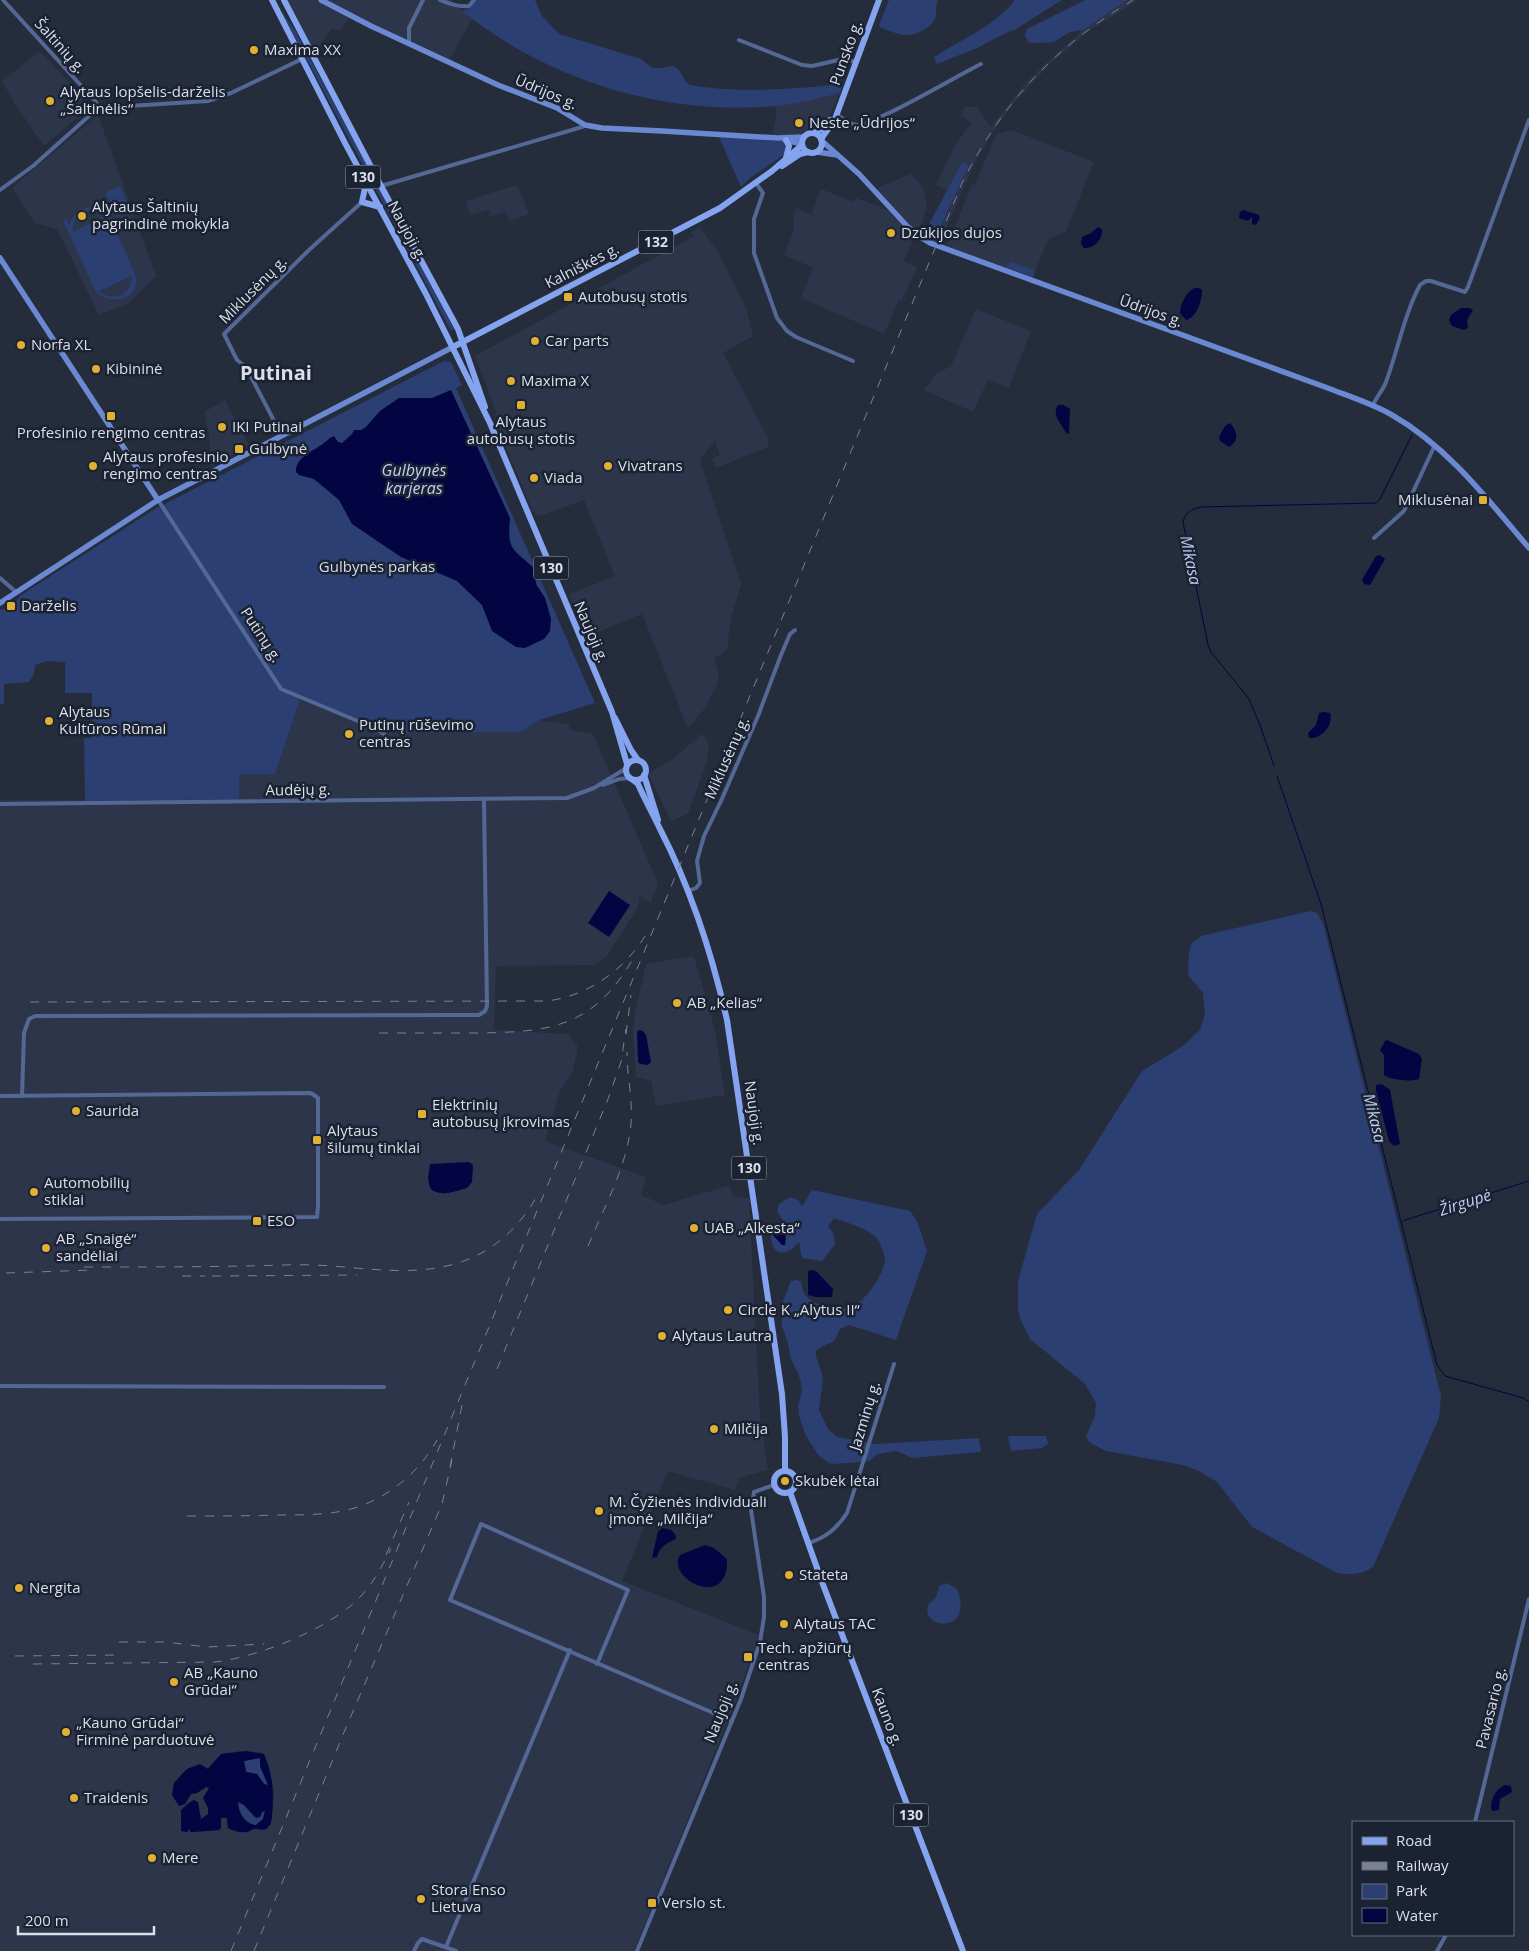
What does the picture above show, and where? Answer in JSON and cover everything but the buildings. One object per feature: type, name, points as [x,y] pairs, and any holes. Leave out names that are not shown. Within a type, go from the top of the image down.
[{"type":"main road","name":"Naujoji g.","points":[[272,0],[453,347],[490,423],[612,712],[638,760]]},
{"type":"main road","name":"Naujoji g.","points":[[284,0],[458,329],[490,423]]},
{"type":"main road","name":"Ūdrijos g.","points":[[321,0],[498,85],[563,111],[585,125],[602,128],[778,138],[804,137]]},
{"type":"main road","name":"Punsko g.","points":[[817,152],[821,148],[822,140],[836,114],[879,0]]},
{"type":"main road","name":"Punsko g.","points":[[804,137],[822,129],[836,114]]},
{"type":"main road","points":[[813,133],[822,140]]},
{"type":"main road","points":[[804,137],[802,145],[808,152]]},
{"type":"main road","name":"Ūdrijos g.","points":[[778,138],[802,145]]},
{"type":"main road","points":[[785,159],[789,150],[786,140]]},
{"type":"main road","name":"Ūdrijos g.","points":[[822,140],[914,232],[936,246],[1373,406],[1406,424],[1435,445],[1529,548]]},
{"type":"main road","name":"Kalniškės g.","points":[[772,171],[802,145]]},
{"type":"main road","name":"Kalniškės g.","points":[[453,347],[720,208],[772,171],[800,154],[808,152]]},
{"type":"main road","name":"132","points":[[808,152],[817,152]]},
{"type":"main road","points":[[817,152],[839,156]]},
{"type":"main road","points":[[366,182],[362,202],[380,207]]},
{"type":"main road","points":[[0,258],[158,500]]},
{"type":"main road","points":[[0,602],[158,500],[453,347]]},
{"type":"main road","name":"Naujoji g.","points":[[612,712],[626,767]]},
{"type":"main road","points":[[626,767],[632,760],[638,760]]},
{"type":"main road","name":"130","points":[[638,760],[645,767],[644,775]]},
{"type":"main road","name":"130","points":[[626,767],[627,774],[632,779]]},
{"type":"main road","name":"Naujoji g.","points":[[644,775],[660,829]]},
{"type":"main road","points":[[632,779],[639,779],[644,775]]},
{"type":"main road","name":"Naujoji g.","points":[[632,779],[638,784],[688,892],[710,954],[731,1042],[782,1394],[785,1470]]},
{"type":"main road","points":[[785,1470],[776,1475],[774,1485],[780,1492],[790,1492]]},
{"type":"main road","name":"130","points":[[785,1470],[792,1472],[796,1481],[795,1488],[790,1492]]},
{"type":"main road","name":"Kauno g.","points":[[790,1492],[963,1951]]},
{"type":"street","name":"Šaltinių g.","points":[[3,0],[96,102],[98,108]]},
{"type":"street","points":[[409,43],[409,28],[423,0]]},
{"type":"street","points":[[440,0],[452,5],[465,6],[469,6],[474,0]]},
{"type":"street","points":[[739,40],[802,65],[812,66],[843,59],[856,62]]},
{"type":"street","points":[[0,190],[33,166],[98,108],[208,101],[231,93],[302,59]]},
{"type":"street","points":[[836,114],[851,123],[859,125],[888,114],[981,64]]},
{"type":"street","points":[[1373,406],[1386,381],[1420,285],[1426,281],[1431,281],[1465,292],[1468,288],[1529,120]]},
{"type":"street","points":[[381,186],[585,125]]},
{"type":"street","points":[[756,183],[763,193],[754,219],[754,253],[777,318],[787,331],[796,337],[853,361]]},
{"type":"street","name":"Miklusėnų g.","points":[[282,436],[246,367],[237,360],[224,334],[309,250],[362,202]]},
{"type":"street","points":[[1374,538],[1404,511],[1435,445]]},
{"type":"street","name":"Putinų g.","points":[[158,500],[281,689],[377,729],[384,734]]},
{"type":"street","points":[[0,578],[16,592]]},
{"type":"street","name":"Miklusėnų g.","points":[[688,892],[696,888],[700,883],[697,861],[704,836],[758,716],[790,634],[795,630]]},
{"type":"street","name":"Audėjų g.","points":[[594,788],[626,767]]},
{"type":"street","name":"Audėjų g.","points":[[0,804],[567,798],[619,780],[632,779]]},
{"type":"street","points":[[22,1096],[24,1033],[29,1019],[35,1016],[478,1015],[485,1011],[487,1002],[484,800]]},
{"type":"street","points":[[0,1096],[311,1093],[318,1098],[317,1217],[0,1220]]},
{"type":"street","name":"Jazminų g.","points":[[808,1544],[830,1533],[840,1524],[847,1513],[894,1364]]},
{"type":"street","points":[[0,1386],[384,1387]]},
{"type":"street","name":"Naujoji g.","points":[[637,1951],[732,1721],[760,1642],[764,1617],[764,1597],[751,1502],[754,1492],[774,1485]]},
{"type":"street","points":[[597,1664],[628,1590],[481,1524],[450,1600],[570,1650],[597,1664],[732,1721]]},
{"type":"street","name":"Pavasario g.","points":[[1475,1821],[1529,1599]]},
{"type":"street","points":[[446,1947],[570,1650]]},
{"type":"street","points":[[1437,1951],[1445,1936]]},
{"type":"street","points":[[414,1951],[422,1939],[456,1951]]},
{"type":"shaded area","points":[[288,0],[315,0],[349,18],[341,30],[331,29],[315,53]]},
{"type":"shaded area","points":[[326,0],[450,0],[472,19],[450,59]]},
{"type":"shaded area","points":[[1127,0],[1138,0],[1089,31],[1051,63],[1013,104],[993,132],[974,164],[939,244],[935,243],[949,207],[962,162],[948,191],[936,185],[954,147],[971,123],[960,115],[965,107],[977,107],[991,127],[1027,81],[1083,30]]},
{"type":"shaded area","name":"Alytaus lopšelis-darželis „Šaltinėlis“","points":[[40,51],[85,99],[86,110],[44,146],[15,104],[2,81]]},
{"type":"shaded area","points":[[840,93],[832,112],[821,126],[816,129],[807,130],[798,136],[772,135],[776,118],[776,106]]},
{"type":"shaded area","name":"Alytaus Šaltinių pagrindinė mokykla","points":[[98,115],[156,276],[128,304],[99,315],[57,229],[35,223],[12,188]]},
{"type":"shaded area","points":[[1012,130],[1094,162],[1066,232],[1047,241],[1035,271],[1012,262],[1005,267],[947,246],[972,184],[975,185],[996,134]]},
{"type":"shaded area","points":[[911,174],[924,189],[927,208],[918,233],[876,190],[881,186]]},
{"type":"shaded area","points":[[517,185],[529,214],[510,221],[505,212],[491,216],[489,210],[470,215],[465,201]]},
{"type":"shaded area","points":[[821,189],[854,202],[856,198],[888,210],[915,237],[903,261],[917,267],[902,300],[899,299],[884,334],[801,298],[813,268],[784,255],[794,229],[794,214],[797,208],[811,215]]},
{"type":"shaded area","points":[[700,227],[717,250],[746,308],[753,336],[723,353],[769,440],[768,447],[716,468],[712,458],[720,455],[715,440],[700,460],[741,584],[731,618],[727,650],[714,658],[719,673],[717,685],[705,708],[688,729],[642,614],[591,635],[584,634],[569,594],[615,576],[584,500],[543,515],[533,512],[502,438],[498,417],[475,356],[694,236],[691,232]]},
{"type":"shaded area","points":[[976,309],[1031,331],[1009,388],[988,380],[973,412],[924,390],[936,374],[951,366]]},
{"type":"shaded area","points":[[225,400],[249,445],[211,467],[209,435],[204,412]]},
{"type":"shaded area","points":[[301,696],[521,732],[539,720],[568,724],[571,730],[593,734],[658,883],[651,903],[642,898],[640,893],[638,907],[607,956],[594,965],[496,966],[494,1030],[568,1034],[578,1047],[573,1071],[560,1091],[545,1141],[646,1177],[641,1195],[664,1205],[730,1185],[733,1197],[749,1198],[760,1416],[768,1470],[739,1478],[735,1490],[668,1471],[622,1581],[759,1635],[736,1700],[634,1951],[0,1951],[0,800],[239,799],[239,774],[275,774]],"holes":[[[239,1751],[261,1752],[267,1761],[274,1795],[272,1818],[268,1826],[263,1830],[252,1829],[250,1831],[227,1826],[227,1819],[224,1817],[221,1818],[219,1830],[193,1832],[197,1822],[188,1831],[181,1831],[181,1809],[190,1802],[200,1819],[202,1820],[208,1814],[208,1808],[204,1801],[209,1788],[206,1787],[197,1793],[191,1794],[185,1804],[179,1806],[172,1795],[173,1786],[178,1777],[187,1769],[195,1766],[207,1769],[221,1754]]]},
{"type":"shaded area","points":[[702,734],[708,741],[709,746],[707,761],[688,814],[671,821],[648,774],[673,759]]},
{"type":"shaded area","points":[[694,956],[715,1031],[725,1095],[656,1106],[651,1081],[636,1077],[633,1032],[635,1013],[646,964]]},
{"type":"green space","points":[[476,0],[535,0],[542,16],[559,34],[641,59],[649,66],[659,68],[673,66],[679,70],[690,85],[747,90],[843,84],[840,93],[777,106],[735,108],[651,99],[610,89],[571,75],[533,57],[496,36],[462,11],[469,9]]},
{"type":"green space","points":[[889,0],[938,0],[935,19],[926,29],[908,35],[881,28],[879,25]]},
{"type":"green space","points":[[1015,0],[1062,0],[1013,31],[937,64],[934,57],[990,23]]},
{"type":"green space","points":[[1085,0],[1127,0],[1083,30],[1070,32],[1054,42],[1028,42],[1025,35],[1027,29]]},
{"type":"green space","points":[[280,9],[296,32],[454,329],[451,331]]},
{"type":"green space","points":[[719,137],[783,141],[786,146],[785,154],[750,178],[741,187]]},
{"type":"green space","points":[[962,162],[969,165],[949,207],[935,243],[925,237],[925,232]]},
{"type":"green space","points":[[120,186],[130,210],[116,216],[105,192]]},
{"type":"green space","points":[[93,207],[104,212],[109,218],[136,278],[133,292],[128,296],[108,299],[96,292],[63,220],[66,219],[69,225],[76,213],[85,208]],"holes":[[[91,210],[105,216],[73,232],[77,217]],[[132,276],[129,288],[121,295],[116,297],[104,295],[99,291]]]},
{"type":"green space","points":[[1012,262],[1035,271],[1033,277],[1005,267]]},
{"type":"green space","name":"Gulbynės parkas","points":[[444,361],[451,362],[462,385],[456,388],[595,703],[539,720],[521,732],[393,733],[301,696],[275,774],[239,774],[239,799],[85,801],[84,738],[92,738],[92,693],[65,693],[65,662],[48,661],[35,665],[34,674],[29,682],[4,684],[4,704],[0,704],[0,610],[9,606],[21,595],[155,509]]},
{"type":"green space","points":[[1311,911],[1317,913],[1323,923],[1441,1396],[1439,1418],[1373,1567],[1364,1572],[1351,1574],[1337,1573],[1252,1527],[1217,1482],[1199,1471],[1183,1465],[1106,1451],[1089,1442],[1086,1436],[1095,1416],[1096,1403],[1085,1384],[1030,1339],[1020,1319],[1018,1307],[1018,1281],[1037,1214],[1079,1170],[1142,1071],[1183,1046],[1200,1030],[1205,1014],[1203,993],[1188,975],[1191,944],[1201,936]]},
{"type":"green space","points":[[812,1190],[910,1211],[917,1221],[927,1251],[896,1340],[849,1325],[840,1329],[834,1341],[816,1351],[823,1377],[819,1410],[828,1429],[837,1437],[876,1444],[979,1438],[981,1452],[912,1458],[897,1451],[878,1454],[869,1461],[835,1464],[829,1463],[819,1456],[806,1436],[799,1416],[798,1406],[802,1391],[801,1383],[791,1359],[782,1326],[782,1304],[791,1281],[797,1280],[801,1282],[806,1295],[817,1304],[838,1308],[845,1307],[857,1303],[866,1296],[885,1263],[883,1251],[874,1236],[858,1226],[834,1218],[828,1226],[833,1233],[835,1244],[822,1261],[802,1258],[799,1242],[789,1251],[780,1252],[776,1250],[771,1240],[771,1233],[785,1245],[787,1235],[784,1223],[777,1211],[779,1204],[790,1197],[798,1200],[802,1206]]},
{"type":"green space","points":[[1008,1436],[1046,1436],[1048,1444],[1042,1448],[1011,1451]]},
{"type":"green space","points":[[947,1583],[957,1589],[961,1604],[959,1614],[954,1620],[947,1623],[939,1623],[932,1620],[928,1614],[928,1606],[936,1596],[939,1586]]},
{"type":"green space","points":[[260,1758],[260,1766],[268,1785],[264,1784],[257,1774],[246,1772],[244,1761]]},
{"type":"green space","points":[[238,1802],[244,1805],[254,1817],[261,1816],[262,1812],[265,1811],[263,1819],[256,1825],[249,1823],[241,1814]]},
{"type":"water","points":[[1243,210],[1259,215],[1260,218],[1256,225],[1252,224],[1252,217],[1248,221],[1239,218],[1240,212]]},
{"type":"water","points":[[1098,227],[1102,229],[1099,240],[1091,247],[1084,248],[1081,244],[1082,237]]},
{"type":"water","points":[[1194,288],[1202,290],[1201,298],[1196,312],[1186,320],[1180,313],[1182,302]]},
{"type":"water","points":[[1461,308],[1473,310],[1467,320],[1468,328],[1464,330],[1452,326],[1449,320],[1451,315]]},
{"type":"water","name":"Gulbynės karjeras","points":[[451,390],[510,518],[510,543],[516,552],[534,568],[536,584],[545,598],[551,619],[550,631],[544,639],[525,648],[516,647],[492,631],[482,605],[457,581],[401,557],[352,524],[339,500],[314,479],[299,475],[296,472],[299,462],[306,455],[334,436],[338,442],[342,443],[354,430],[361,430],[366,427],[380,411],[399,398],[432,398]]},
{"type":"water","points":[[1058,405],[1063,405],[1070,409],[1069,434],[1066,433],[1056,416]]},
{"type":"water","points":[[1230,423],[1236,438],[1229,447],[1220,441],[1219,437],[1225,426]]},
{"type":"water","points":[[1380,555],[1385,559],[1370,585],[1364,584],[1362,580],[1376,556]]},
{"type":"water","points":[[1319,713],[1330,713],[1331,718],[1326,731],[1318,737],[1309,738],[1308,733],[1316,725]]},
{"type":"water","points":[[609,891],[630,905],[609,937],[588,923]]},
{"type":"water","points":[[639,1030],[643,1031],[646,1035],[651,1062],[648,1065],[638,1062],[637,1032]]},
{"type":"water","points":[[1387,1040],[1419,1054],[1422,1059],[1419,1079],[1402,1080],[1384,1075],[1384,1055],[1380,1050]]},
{"type":"water","points":[[1382,1084],[1390,1090],[1400,1144],[1394,1146],[1389,1141],[1376,1091],[1376,1085]]},
{"type":"water","points":[[469,1162],[473,1165],[472,1182],[467,1188],[453,1192],[438,1193],[430,1188],[428,1178],[430,1164]]},
{"type":"water","points":[[786,1224],[785,1245],[782,1245],[771,1233]]},
{"type":"water","points":[[810,1270],[816,1271],[833,1289],[832,1297],[808,1295],[808,1272]]},
{"type":"water","points":[[663,1528],[671,1530],[675,1534],[676,1539],[662,1548],[657,1557],[652,1558],[658,1531]]},
{"type":"water","points":[[705,1545],[714,1548],[727,1559],[725,1575],[718,1584],[709,1587],[699,1586],[689,1580],[681,1573],[678,1564],[680,1555]]},
{"type":"water","points":[[246,1751],[264,1754],[271,1777],[273,1792],[271,1821],[266,1829],[237,1832],[228,1828],[227,1818],[221,1818],[221,1828],[219,1830],[190,1832],[190,1829],[187,1832],[181,1831],[181,1810],[190,1802],[194,1800],[198,1802],[201,1819],[208,1814],[208,1808],[203,1798],[209,1788],[206,1787],[197,1793],[191,1794],[185,1804],[179,1806],[172,1795],[174,1783],[187,1769],[200,1764],[208,1769],[221,1754]],"holes":[[[260,1758],[260,1766],[268,1785],[264,1784],[257,1774],[246,1772],[244,1761]],[[238,1802],[244,1805],[256,1818],[260,1817],[262,1812],[265,1811],[263,1819],[256,1825],[249,1823],[241,1814]]]},
{"type":"water","points":[[1505,1785],[1511,1786],[1512,1792],[1500,1799],[1499,1810],[1493,1811],[1491,1809],[1493,1798],[1496,1792]]},
{"type":"waterway","name":"Mikasa","points":[[1274,766],[1249,699],[1211,652],[1208,645],[1183,522],[1184,518],[1189,512],[1201,507],[1376,503],[1380,499],[1412,435]]},
{"type":"waterway","name":"Mikasa","points":[[1277,776],[1321,904],[1437,1365],[1445,1376],[1523,1398],[1529,1402]]},
{"type":"waterway","name":"Žirgupė","points":[[1402,1222],[1529,1181]]},
{"type":"railway","points":[[231,1951],[962,183],[995,126],[1034,78],[1079,37],[1133,0]]},
{"type":"railway","points":[[30,1002],[547,1001],[577,993],[604,979],[628,959],[647,933]]},
{"type":"railway","points":[[379,1033],[475,1033],[547,1028],[585,1013],[601,1000],[617,982],[633,959]]},
{"type":"railway","points":[[626,1034],[631,995]]},
{"type":"railway","points":[[497,1369],[608,1099],[621,1062],[626,1029]]},
{"type":"railway","points":[[588,1246],[620,1171],[629,1140],[631,1097],[627,1052]]},
{"type":"railway","points":[[84,1267],[305,1265],[406,1271],[425,1270],[461,1262],[495,1245],[522,1219],[536,1198]]},
{"type":"railway","points":[[6,1273],[92,1270]]},
{"type":"railway","points":[[212,1276],[357,1275]]},
{"type":"railway","points":[[182,1276],[205,1276]]},
{"type":"railway","points":[[450,1467],[462,1405]]},
{"type":"railway","points":[[187,1516],[311,1514],[343,1511],[357,1507],[398,1486],[420,1465],[437,1440]]},
{"type":"railway","points":[[254,1951],[345,1730],[442,1504],[452,1460]]},
{"type":"railway","points":[[386,1555],[409,1502]]},
{"type":"railway","points":[[33,1664],[215,1662],[272,1648],[312,1630],[347,1609],[369,1586],[391,1549]]},
{"type":"railway","points":[[119,1642],[165,1642],[207,1647],[264,1644]]},
{"type":"railway","points":[[15,1656],[118,1655]]},
{"type":"place","name":"Maxima XX","points":[[254,50]]},
{"type":"place","name":"Alytaus lopšelis-darželis „Šaltinėlis“","points":[[50,101]]},
{"type":"place","name":"Neste „Ūdrijos“","points":[[799,123]]},
{"type":"place","name":"Alytaus Šaltinių pagrindinė mokykla","points":[[82,216]]},
{"type":"place","name":"Dzūkijos dujos","points":[[891,233]]},
{"type":"place","name":"Autobusų stotis","points":[[568,297]]},
{"type":"place","name":"Car parts","points":[[535,341]]},
{"type":"place","name":"Norfa XL","points":[[21,345]]},
{"type":"place","name":"Kibininė","points":[[96,369]]},
{"type":"place","name":"Maxima X","points":[[511,381]]},
{"type":"place","name":"Alytaus autobusų stotis","points":[[521,405]]},
{"type":"place","name":"Profesinio rengimo centras","points":[[111,416]]},
{"type":"place","name":"IKI Putinai","points":[[222,427]]},
{"type":"place","name":"Gulbynė","points":[[239,449]]},
{"type":"place","name":"Alytaus profesinio rengimo centras","points":[[93,466]]},
{"type":"place","name":"Vivatrans","points":[[608,466]]},
{"type":"place","name":"Viada","points":[[534,478]]},
{"type":"place","name":"Miklusėnai","points":[[1483,500]]},
{"type":"place","name":"Darželis","points":[[11,606]]},
{"type":"place","name":"Alytaus Kultūros Rūmai","points":[[49,721]]},
{"type":"place","name":"Putinų rūševimo centras","points":[[349,734]]},
{"type":"place","name":"AB „Kelias“","points":[[677,1003]]},
{"type":"place","name":"Saurida","points":[[76,1111]]},
{"type":"place","name":"Elektrinių autobusų įkrovimas","points":[[422,1114]]},
{"type":"place","name":"Alytaus šilumų tinklai","points":[[317,1140]]},
{"type":"place","name":"Automobilių stiklai","points":[[34,1192]]},
{"type":"place","name":"ESO","points":[[257,1221]]},
{"type":"place","name":"UAB „Alkesta“","points":[[694,1228]]},
{"type":"place","name":"AB „Snaigė“ sandėliai","points":[[46,1248]]},
{"type":"place","name":"Circle K „Alytus II“","points":[[728,1310]]},
{"type":"place","name":"Alytaus Lautra","points":[[662,1336]]},
{"type":"place","name":"Milčija","points":[[714,1429]]},
{"type":"place","name":"Skubėk lėtai","points":[[785,1481]]},
{"type":"place","name":"M. Čyžienės individuali įmonė „Milčija“","points":[[599,1511]]},
{"type":"place","name":"Stateta","points":[[789,1575]]},
{"type":"place","name":"Nergita","points":[[19,1588]]},
{"type":"place","name":"Alytaus TAC","points":[[784,1624]]},
{"type":"place","name":"Tech. apžiūrų centras","points":[[748,1657]]},
{"type":"place","name":"AB „Kauno Grūdai“","points":[[174,1682]]},
{"type":"place","name":"„Kauno Grūdai“ Firminė parduotuvė","points":[[66,1732]]},
{"type":"place","name":"Traidenis","points":[[74,1798]]},
{"type":"place","name":"Mere","points":[[152,1858]]},
{"type":"place","name":"Stora Enso Lietuva","points":[[421,1899]]},
{"type":"place","name":"Verslo st.","points":[[652,1903]]},
{"type":"district","name":"Putinai","points":[[276,373]]}]
